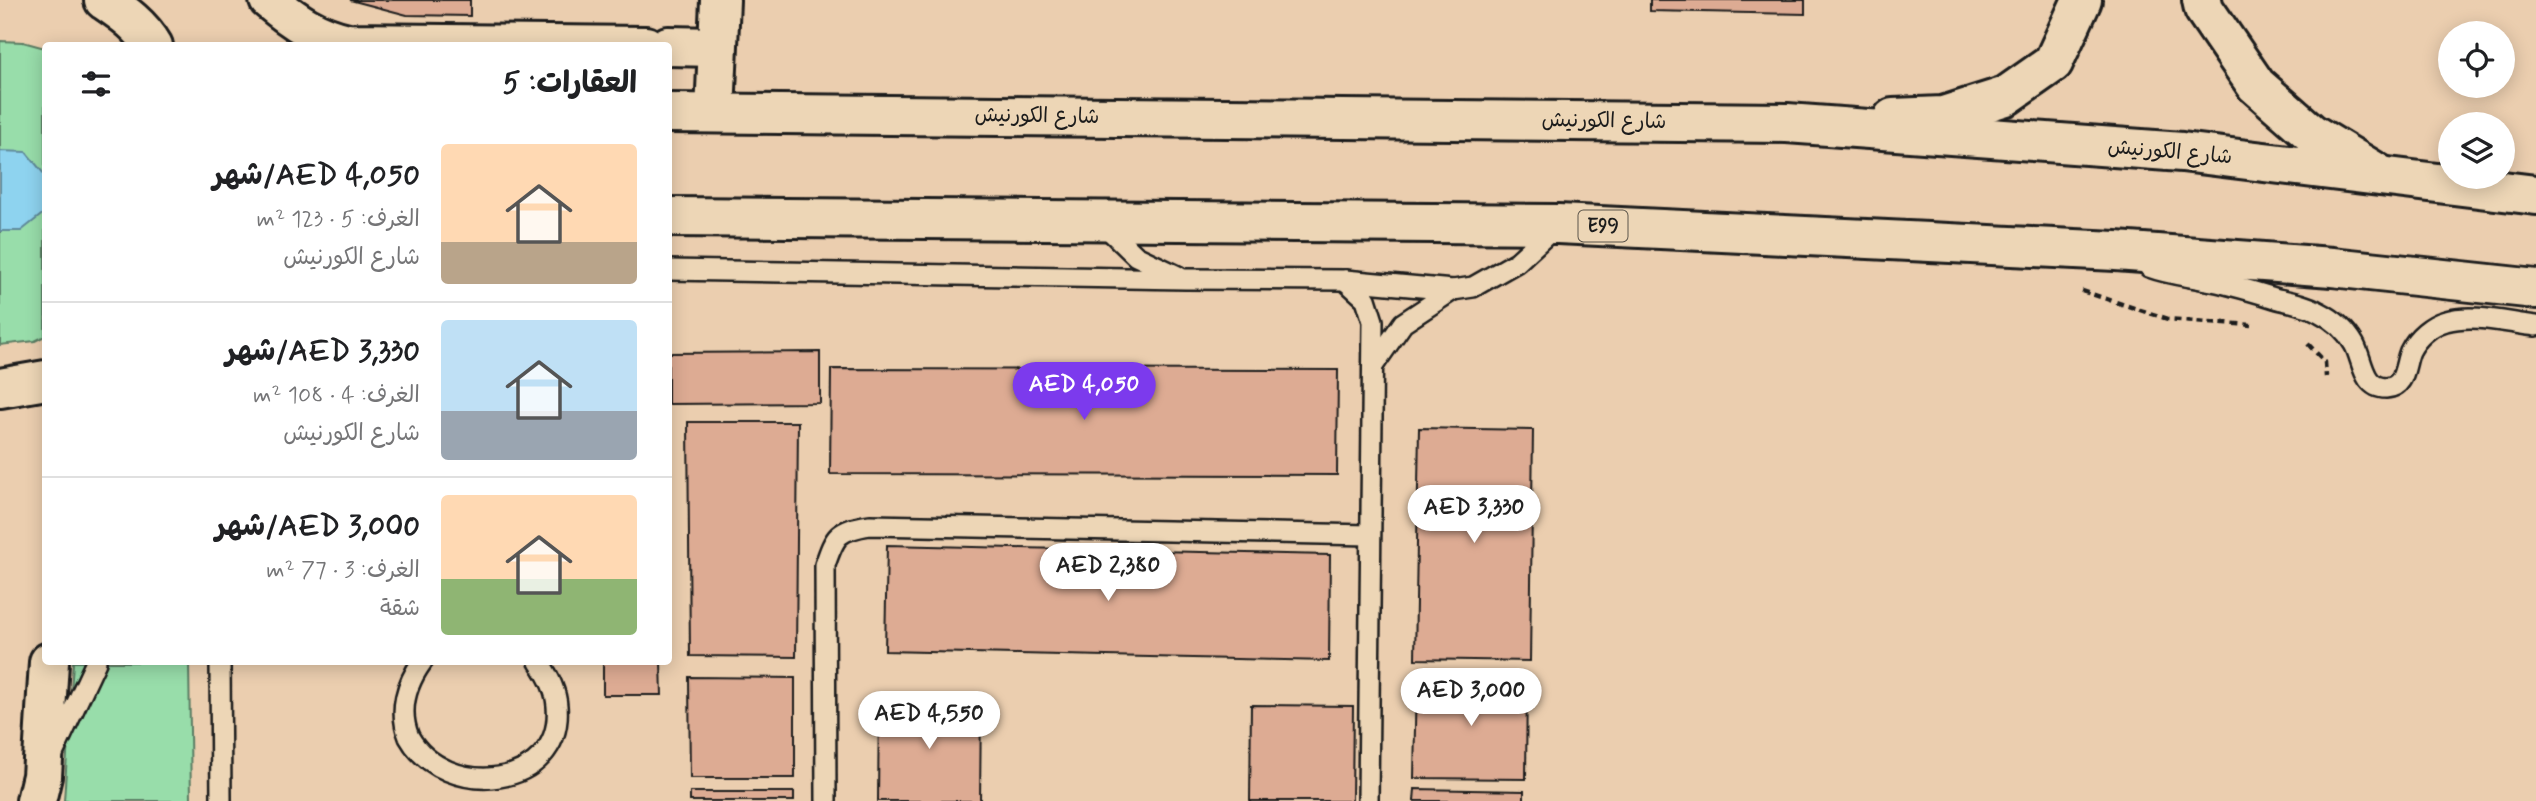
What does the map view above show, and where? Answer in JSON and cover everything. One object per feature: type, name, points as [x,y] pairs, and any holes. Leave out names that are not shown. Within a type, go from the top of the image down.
[{"type":"main road","points":[[270,0],[307,30],[344,42]]},
{"type":"main road","points":[[715,113],[720,0]]},
{"type":"main road","points":[[1787,123],[1943,116],[2006,96],[2053,63],[2082,0]]},
{"type":"main road","points":[[2202,0],[2204,9],[2256,85],[2311,133],[2382,176]]},
{"type":"main road","points":[[672,46],[717,47]]},
{"type":"main road","name":"شارع الكورنيش","points":[[672,113],[1787,123],[2182,152],[2536,195]]},
{"type":"main road","name":"E99","points":[[672,217],[1558,224],[2116,251],[2332,267],[2536,289]]},
{"type":"main road","points":[[0,388],[42,381]]},
{"type":"main road","points":[[39,789],[49,665]]},
{"type":"lane","points":[[1097,219],[1136,256],[1185,279]]},
{"type":"lane","points":[[672,270],[1345,280],[1453,290],[1473,287],[1517,262],[1558,224]]},
{"type":"lane","points":[[2116,251],[2158,270],[2207,280],[2316,310],[2345,331],[2354,344],[2368,380],[2382,388],[2399,383],[2404,375],[2410,351],[2430,328],[2443,321],[2465,318],[2536,326]]},
{"type":"lane","points":[[1345,280],[1366,299],[1373,321],[1368,801]]},
{"type":"lane","points":[[1373,366],[1403,323],[1453,290]]},
{"type":"lane","points":[[826,801],[825,565],[832,543],[846,529],[870,525],[1370,535]]},
{"type":"lane","points":[[39,789],[95,665]]},
{"type":"lane","points":[[220,665],[221,801]]},
{"type":"lane","points":[[420,665],[411,677],[404,702],[406,729],[415,752],[433,772],[455,783],[480,788],[505,784],[527,772],[544,755],[555,732],[557,706],[552,682],[541,665]]},
{"type":"green space","points":[[0,41],[23,42],[42,47],[42,338],[35,341],[0,345]]},
{"type":"green space","points":[[73,665],[189,665],[191,801],[64,801]]},
{"type":"water","points":[[0,151],[26,152],[42,171],[42,214],[21,231],[0,231]]},
{"type":"building","points":[[350,0],[470,0],[470,16],[407,15]]},
{"type":"building","points":[[1650,0],[1805,0],[1805,14],[1650,11]]},
{"type":"building","points":[[820,352],[820,403],[672,404],[672,353]]},
{"type":"building","points":[[831,369],[1338,370],[1337,475],[830,474]]},
{"type":"building","points":[[688,422],[798,422],[796,657],[690,656]]},
{"type":"building","points":[[1419,428],[1533,430],[1530,661],[1415,659]]},
{"type":"building","points":[[887,545],[1330,555],[1329,661],[885,651]]},
{"type":"building","points":[[603,665],[661,665],[662,695],[603,695]]},
{"type":"building","points":[[689,677],[795,678],[795,778],[690,778]]},
{"type":"building","points":[[1416,677],[1527,678],[1526,779],[1414,778]]},
{"type":"building","points":[[879,700],[981,701],[980,801],[878,801]]},
{"type":"building","points":[[1251,705],[1353,706],[1352,801],[1250,801]]},
{"type":"building","points":[[1415,789],[1524,791],[1524,801],[1414,801]]},
{"type":"building","points":[[690,792],[794,792],[794,801],[690,801]]}]
